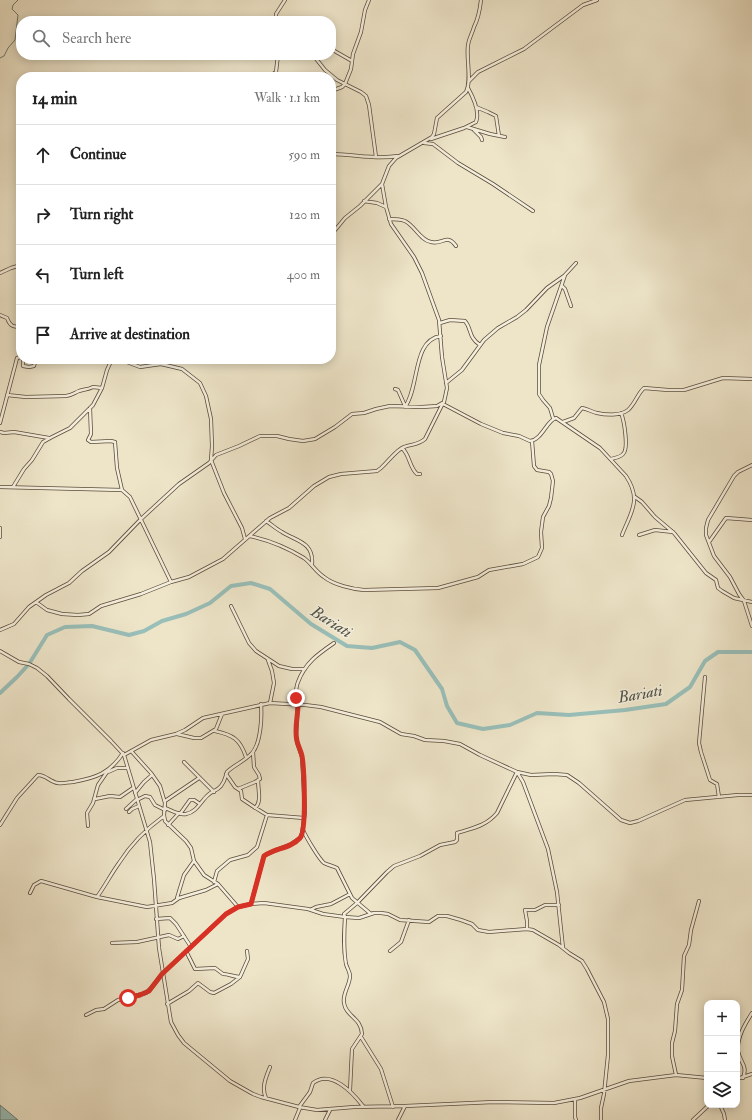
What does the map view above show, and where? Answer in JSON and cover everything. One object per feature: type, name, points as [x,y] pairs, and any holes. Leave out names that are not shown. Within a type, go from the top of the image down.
[{"type":"street","points":[[276,16],[285,0]]},
{"type":"street","points":[[336,90],[345,84],[351,69],[369,0]]},
{"type":"street","points":[[430,140],[434,134],[437,118],[466,92],[468,87],[468,42],[478,16],[481,0]]},
{"type":"street","points":[[468,82],[478,72],[524,49],[583,5],[597,0]]},
{"type":"street","points":[[336,52],[352,62]]},
{"type":"street","points":[[274,72],[278,60]]},
{"type":"street","points":[[317,60],[327,72]]},
{"type":"street","points":[[336,80],[366,96],[369,105],[376,158]]},
{"type":"street","points":[[336,229],[345,218],[382,184],[389,166],[399,156],[430,140],[468,127],[477,121],[474,99],[468,87]]},
{"type":"street","points":[[476,107],[496,116],[499,136]]},
{"type":"street","points":[[468,127],[474,130],[505,137]]},
{"type":"street","points":[[474,130],[482,140]]},
{"type":"street","points":[[424,143],[433,144],[458,163],[502,189],[521,204],[533,211]]},
{"type":"street","points":[[336,154],[376,158],[399,156]]},
{"type":"street","points":[[36,602],[46,610],[62,614],[89,614],[101,606],[189,577],[215,564],[250,536],[266,520],[289,508],[314,486],[329,476],[377,471],[402,448],[417,445],[425,439],[446,396],[440,323],[422,272],[389,219],[382,184]]},
{"type":"street","points":[[364,201],[378,202],[386,207]]},
{"type":"street","points":[[389,219],[405,221],[430,242],[449,239],[452,240],[456,246]]},
{"type":"street","points":[[446,382],[462,370],[480,345],[498,328],[517,317],[543,292],[565,275],[576,263]]},
{"type":"street","points":[[0,273],[16,266]]},
{"type":"street","points":[[553,418],[550,408],[542,400],[539,394],[539,365],[547,327],[565,275]]},
{"type":"street","points":[[562,286],[565,289],[571,306]]},
{"type":"street","points":[[0,315],[7,318],[9,323],[16,326]]},
{"type":"street","points":[[440,323],[450,320],[465,321],[472,338],[480,345]]},
{"type":"street","points":[[405,406],[412,390],[422,349],[430,340],[441,336]]},
{"type":"street","points":[[0,423],[16,362]]},
{"type":"street","points":[[23,364],[23,366],[31,367],[35,364]]},
{"type":"street","points":[[13,487],[43,442],[48,438],[67,430],[90,408],[102,388],[110,364]]},
{"type":"street","points":[[132,364],[140,367],[155,364],[166,364],[182,368],[203,386],[212,427],[211,460],[224,493],[242,528],[245,539]]},
{"type":"street","points":[[563,422],[571,420],[582,408],[604,414],[621,413],[628,410],[644,388],[684,390],[723,378],[752,379]]},
{"type":"street","points":[[7,395],[26,397],[72,396],[81,390],[88,390],[93,387],[102,388]]},
{"type":"street","points":[[395,389],[398,390],[405,406]]},
{"type":"street","points":[[0,630],[14,624],[29,607],[69,583],[82,571],[109,552],[140,519],[186,478],[216,455],[258,437],[273,435],[296,440],[310,440],[321,436],[352,414],[364,413],[390,406],[434,406],[443,403],[493,429],[532,441]]},
{"type":"street","points":[[90,408],[91,434],[88,440],[91,442],[115,442],[117,468],[122,490]]},
{"type":"street","points":[[611,459],[622,455],[625,450],[624,426],[621,413]]},
{"type":"street","points":[[553,418],[563,422],[600,448],[630,481],[634,497],[634,506],[622,535]]},
{"type":"street","points":[[532,441],[536,439],[553,418]]},
{"type":"street","points":[[0,432],[14,432],[48,438]]},
{"type":"street","points":[[250,536],[280,546],[298,555],[312,564],[324,578],[357,589],[391,590],[438,588],[448,584],[472,579],[490,570],[523,564],[538,557],[542,548],[541,532],[543,517],[549,506],[553,481],[549,472],[537,470],[534,466],[532,441]]},
{"type":"street","points":[[402,448],[408,456],[415,472],[420,474]]},
{"type":"street","points":[[752,465],[738,472],[734,476],[712,512],[706,528],[714,556],[730,577],[743,600],[752,626]]},
{"type":"street","points":[[0,487],[122,490],[130,496],[170,582]]},
{"type":"street","points":[[634,497],[642,502],[655,517],[674,532],[706,573],[716,580],[720,590],[729,596],[752,602]]},
{"type":"street","points":[[709,542],[726,518],[752,520]]},
{"type":"street","points":[[266,520],[281,532],[306,546],[312,553],[312,564]]},
{"type":"street","points":[[0,528],[0,537]]},
{"type":"street","points":[[639,535],[655,530],[674,532]]},
{"type":"street","points":[[231,606],[249,642],[256,651],[268,660],[285,668],[304,669]]},
{"type":"street","points":[[251,904],[264,856],[276,850],[287,847],[295,842],[300,838],[303,829],[302,757],[296,735],[298,682],[304,669],[313,658],[334,643]]},
{"type":"street","points":[[0,651],[19,662],[29,664],[54,682],[123,754],[147,830],[152,858],[156,919],[162,974],[167,1004],[173,1027],[184,1043],[230,1082],[266,1099],[317,1110],[330,1110],[363,1107],[494,1102],[554,1103],[575,1100],[629,1081],[676,1075],[704,1078]]},
{"type":"street","points":[[268,660],[274,683],[270,703]]},
{"type":"street","points":[[705,678],[699,743],[710,780],[717,784],[719,797]]},
{"type":"street","points":[[0,825],[17,798],[38,775],[45,776],[53,782],[62,783],[85,780],[107,771],[123,754],[132,752],[151,740],[176,734],[185,730],[203,718],[270,703],[321,707],[380,722],[401,734],[414,736],[425,740],[460,744],[517,772],[531,775],[567,775],[580,783],[621,820],[630,823],[638,821],[685,800],[752,794]]},
{"type":"street","points":[[255,808],[259,802],[258,780],[260,776],[254,767],[253,752],[261,729],[261,704]]},
{"type":"street","points":[[176,734],[198,739],[214,731],[218,726],[223,713]]},
{"type":"street","points":[[214,731],[223,733],[237,740],[246,758]]},
{"type":"street","points":[[132,752],[160,786],[165,801],[165,821],[186,841],[191,848],[194,861],[204,875],[218,884],[238,907]]},
{"type":"street","points":[[126,809],[137,800],[145,796],[150,797],[155,805],[185,815],[221,786],[225,780],[226,774],[236,764],[253,752]]},
{"type":"street","points":[[184,762],[214,792]]},
{"type":"street","points":[[88,826],[87,813],[95,799],[98,785],[107,771],[117,768],[128,768]]},
{"type":"street","points":[[393,1107],[381,1069],[361,1037],[360,1024],[347,1010],[344,1004],[344,997],[350,976],[346,964],[344,948],[346,917],[344,914],[394,866],[420,856],[440,845],[456,842],[457,833],[480,827],[493,817],[497,813],[517,772]]},
{"type":"street","points":[[517,772],[546,843],[559,905],[563,948]]},
{"type":"street","points":[[226,774],[242,792],[242,799],[267,815],[304,818]]},
{"type":"street","points":[[135,793],[152,775]]},
{"type":"street","points":[[165,801],[199,778]]},
{"type":"street","points":[[238,788],[258,780]]},
{"type":"street","points":[[95,799],[110,796],[120,797],[133,788]]},
{"type":"street","points":[[168,825],[190,800],[194,800],[200,804]]},
{"type":"street","points":[[129,812],[139,806]]},
{"type":"street","points":[[214,882],[217,871],[230,860],[248,855],[257,847],[267,815]]},
{"type":"street","points":[[97,897],[129,849],[142,833],[164,816]]},
{"type":"street","points":[[303,829],[321,860],[325,864],[337,868],[350,894],[357,903],[371,914]]},
{"type":"street","points":[[176,899],[181,888],[184,875],[194,861]]},
{"type":"street","points":[[30,893],[34,885],[40,882],[143,907],[172,902],[176,899],[206,890],[218,884]]},
{"type":"street","points":[[312,909],[331,904],[350,894]]},
{"type":"street","points":[[676,1075],[672,1056],[672,1043],[676,1028],[678,1004],[682,990],[684,956],[699,901]]},
{"type":"street","points":[[86,1015],[96,1010],[104,1009],[118,1000],[146,993],[162,974],[226,914],[238,907],[251,904],[273,904],[312,909],[323,914],[359,918],[371,914],[385,913],[400,920],[429,922],[441,916],[461,920],[482,931],[533,930],[579,959],[585,966],[602,998],[606,1009],[608,1019],[608,1055],[605,1089],[601,1105],[601,1120]]},
{"type":"street","points":[[527,929],[525,910],[535,910],[545,905],[559,905]]},
{"type":"street","points":[[156,919],[170,918],[176,924],[191,947]]},
{"type":"street","points":[[390,951],[401,942],[409,920]]},
{"type":"street","points":[[112,943],[137,942],[169,935],[178,938],[184,936]]},
{"type":"street","points":[[186,951],[195,969],[215,968],[223,974],[227,974],[232,977],[240,977]]},
{"type":"street","points":[[167,1004],[189,991],[198,983],[210,992],[214,993],[231,984],[240,977],[248,959],[247,951]]},
{"type":"street","points":[[743,1078],[745,1069],[740,1056],[738,1044],[743,1028],[752,1013]]},
{"type":"street","points":[[350,1090],[352,1049],[354,1044],[361,1037]]},
{"type":"street","points":[[266,1099],[263,1089],[270,1067]]},
{"type":"street","points":[[740,1078],[752,1074]]},
{"type":"street","points":[[295,1120],[300,1107],[310,1092],[313,1083],[317,1080],[333,1080],[338,1082],[350,1090],[363,1107]]},
{"type":"street","points":[[575,1100],[574,1114],[576,1120]]},
{"type":"street","points":[[398,1120],[405,1106]]},
{"type":"street","points":[[693,1120],[706,1108]]},
{"type":"street","points":[[721,1108],[725,1120]]},
{"type":"street","points":[[325,1120],[330,1110]]},
{"type":"water","points":[[0,1105],[18,1120],[0,1120]]},
{"type":"waterway","points":[[18,0],[13,5],[12,9],[18,16]]},
{"type":"waterway","points":[[0,58],[4,56],[8,48],[15,40],[16,32]]},
{"type":"waterway","name":"Bariati","points":[[0,693],[29,664],[47,635],[65,627],[92,626],[129,635],[144,631],[162,621],[186,614],[210,603],[231,586],[251,583],[270,589],[311,624],[347,646],[372,648],[400,642],[415,650],[442,689],[447,706],[457,723],[483,729],[510,725],[537,713],[569,715],[625,710],[666,704],[690,687],[705,661],[718,652],[752,652]]},
{"type":"route","points":[[128,998],[149,991],[162,974],[199,940],[218,920],[238,907],[251,904],[254,888],[259,877],[264,856],[276,850],[287,847],[302,836],[305,812],[302,757],[296,735],[298,704],[296,704],[296,698]]}]
